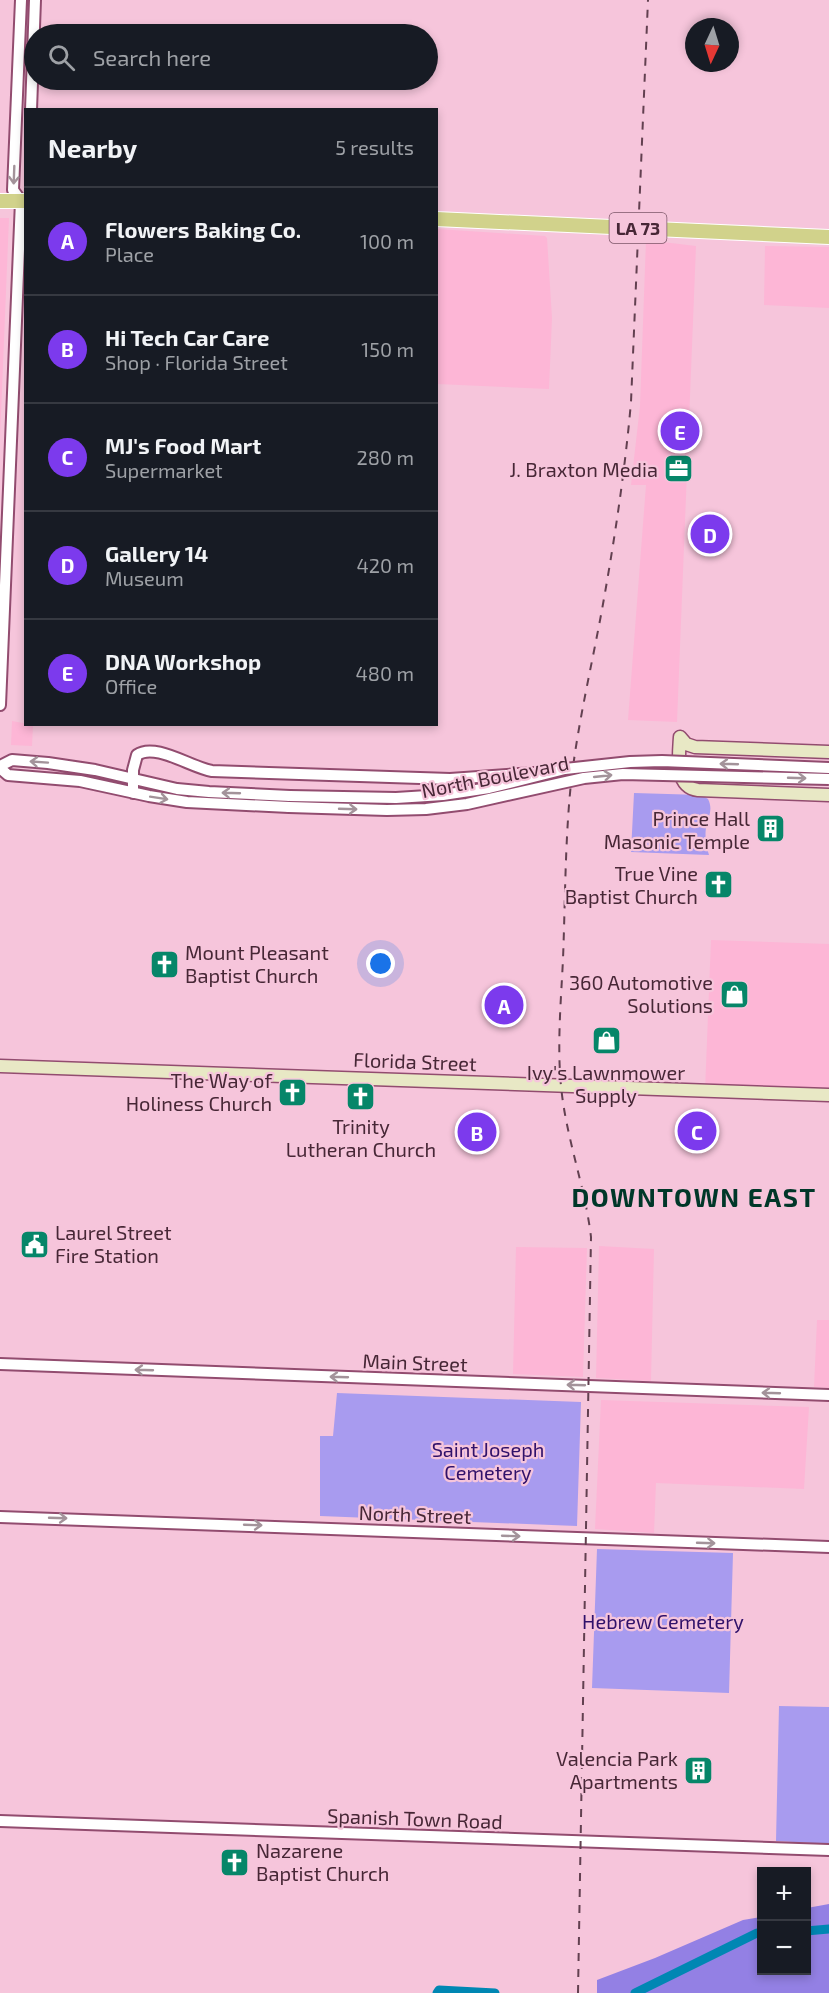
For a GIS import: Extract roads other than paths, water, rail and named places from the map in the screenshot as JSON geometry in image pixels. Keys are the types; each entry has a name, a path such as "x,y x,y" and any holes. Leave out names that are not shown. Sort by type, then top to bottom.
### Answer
{"main road":[{"path":"0,201 24,199"},
{"name":"LA 73","path":"438,219 829,237"},
{"path":"829,752 695,747 686,744 680,737 679,755 682,781 693,790 829,795"},
{"name":"Florida Street","path":"0,1066 829,1095"}],"street":[{"path":"0,705 24,199 13,190 21,0"},
{"path":"34,24 35,0"},
{"path":"31,108 32,90"},
{"name":"North Boulevard","path":"133,793 134,764 137,755 149,751 212,771 450,779 534,773"},
{"name":"North Boulevard","path":"829,768 662,761 630,762 565,769 489,788 443,795 290,801 186,802 80,782 8,775 0,767 12,760 48,763 85,768 169,787 290,801 387,810 426,808 489,799 584,778 623,774 829,779"},
{"name":"Main Street","path":"0,1364 829,1395"},
{"name":"North Street","path":"0,1517 829,1547"},
{"name":"Spanish Town Road","path":"0,1821 829,1850"}],"waterway":[{"path":"811,1931 829,1929"},
{"path":"635,1993 757,1933"},
{"path":"437,1993 439,1990 495,1993"}],"railway":[{"path":"578,1993 591,1237 563,1105 559,1054 560,1022 571,780 612,554 631,402 648,0"}],"place":[{"name":"DNA Workshop","path":"680,431"},
{"name":"J. Braxton Media","path":"679,469"},
{"name":"Gallery 14","path":"710,534"},
{"name":"Prince Hall Masonic Temple","path":"771,829"},
{"name":"True Vine Baptist Church","path":"719,884"},
{"name":"Mount Pleasant Baptist Church","path":"164,964"},
{"name":"360 Automotive Solutions","path":"734,994"},
{"name":"Flowers Baking Co.","path":"504,1005"},
{"name":"Ivy's Lawnmower Supply","path":"606,1041"},
{"name":"The Way of Holiness Church","path":"293,1092"},
{"name":"Trinity Lutheran Church","path":"361,1096"},
{"name":"MJ's Food Mart","path":"697,1131"},
{"name":"Hi Tech Car Care","path":"477,1132"},
{"name":"Laurel Street Fire Station","path":"34,1244"},
{"name":"Valencia Park Apartments","path":"699,1770"},
{"name":"Nazarene Baptist Church","path":"235,1862"}],"district":[{"name":"DOWNTOWN EAST","path":"694,1196"}],"park label":[{"name":"Saint Joseph Cemetery","path":"488,1460"},
{"name":"Hebrew Cemetery","path":"663,1621"}]}
